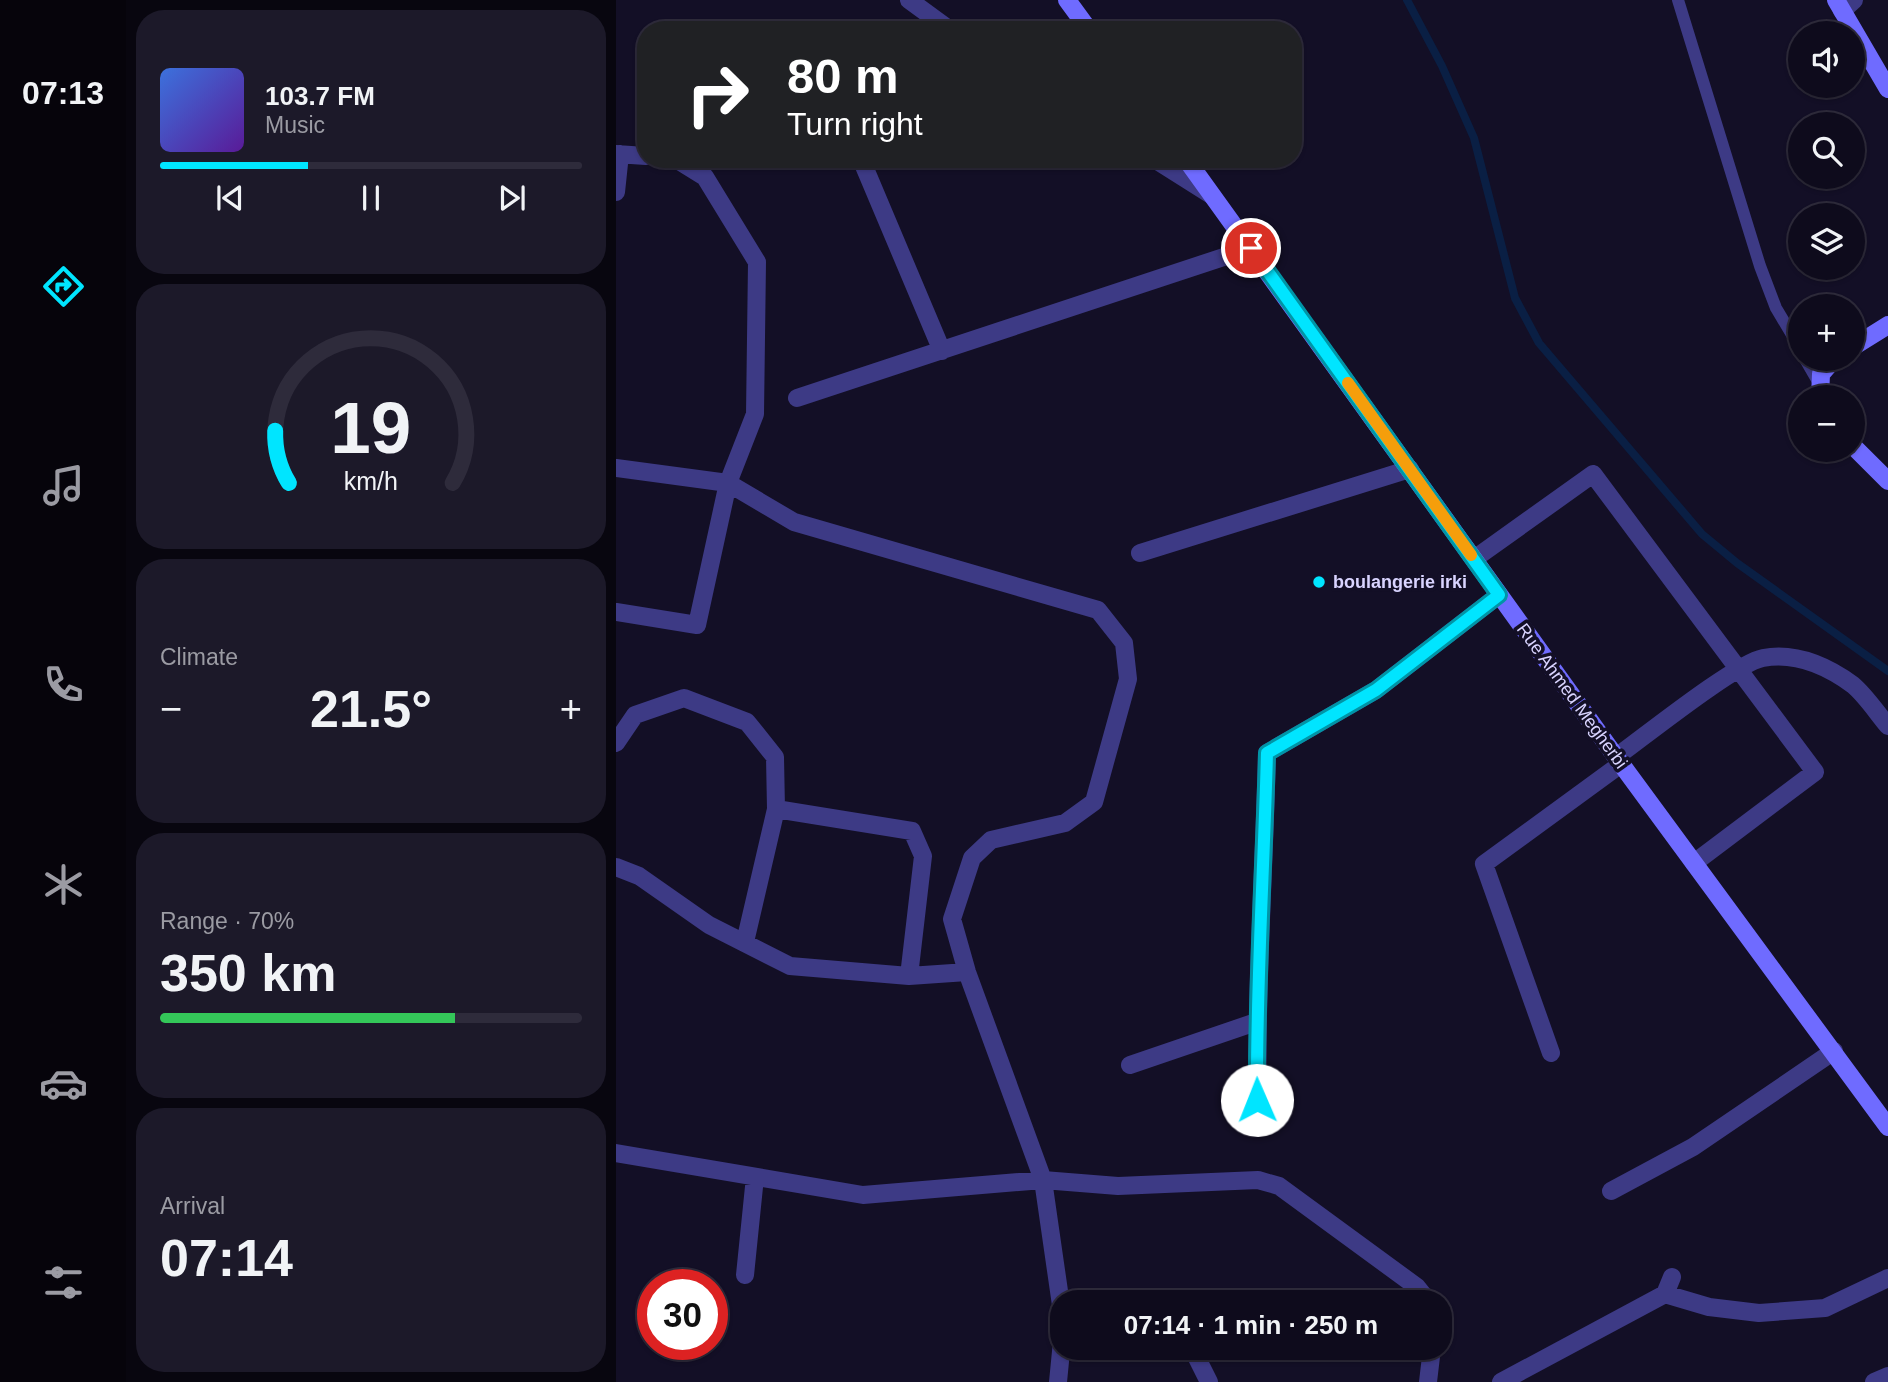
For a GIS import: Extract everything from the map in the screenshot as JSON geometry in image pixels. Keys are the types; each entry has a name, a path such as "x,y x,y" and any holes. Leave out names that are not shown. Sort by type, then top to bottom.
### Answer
{"main road":[{"path":"1070,1 1083,21"},
{"path":"1844,4 1888,89"},
{"name":"Rue Ahmed Megherbi","path":"1193,168 1619,761 1888,1127"},
{"path":"1865,339 1888,325"},
{"path":"1865,458 1888,481"}],"street":[{"path":"909,0 938,21"},
{"path":"616,192 618,154 637,155"},
{"path":"616,612 697,625 728,483 755,414 757,262 705,177 690,168"},
{"path":"865,168 942,351"},
{"path":"1168,168 1214,197"},
{"path":"797,398 1251,248"},
{"path":"616,468 728,483 794,522 1098,610 1124,643 1128,679 1094,802 1065,823 991,841 972,858 953,919 967,972 1042,1180 1059,1290"},
{"path":"1140,553 1410,469"},
{"path":"1474,559 1593,474 1815,772 1694,863"},
{"path":"1258,1126 1256,1022 1262,952 1267,753 1376,690 1499,595"},
{"path":"1551,1053 1484,864 1739,670 1762,658 1803,658 1855,686 1888,726"},
{"path":"616,743 635,715 684,698 747,722 775,757 776,809 745,943"},
{"path":"776,809 912,831 923,856 909,976"},
{"path":"616,867 639,876 709,925 790,966 909,976 967,972"},
{"path":"1130,1065 1256,1022"},
{"path":"1611,1191 1693,1147 1834,1051"},
{"path":"616,1153 863,1195 1042,1180 1118,1186 1258,1180 1279,1186 1419,1290"},
{"path":"745,1275 755,1177"},
{"path":"1501,1382 1665,1294 1672,1277"},
{"path":"1665,1294 1709,1307 1759,1313 1825,1308 1888,1278"},
{"path":"1058,1382 1060,1360"},
{"path":"1198,1360 1209,1382"},
{"path":"1428,1382 1431,1360"},
{"path":"1874,1382 1888,1376"}],"lane":[{"path":"1678,0 1760,267 1776,308 1788,329"}],"waterway":[{"path":"1407,0 1442,66 1474,138 1515,298 1539,343 1702,534 1737,563 1888,671"}],"slow traffic":[{"path":"1348,383 1471,555"}],"place":[{"name":"boulangerie irki","path":"1319,582"}],"route":[{"path":"1251,248 1499,595 1376,690 1267,753 1262,952 1256,1022 1257,1100"}]}
